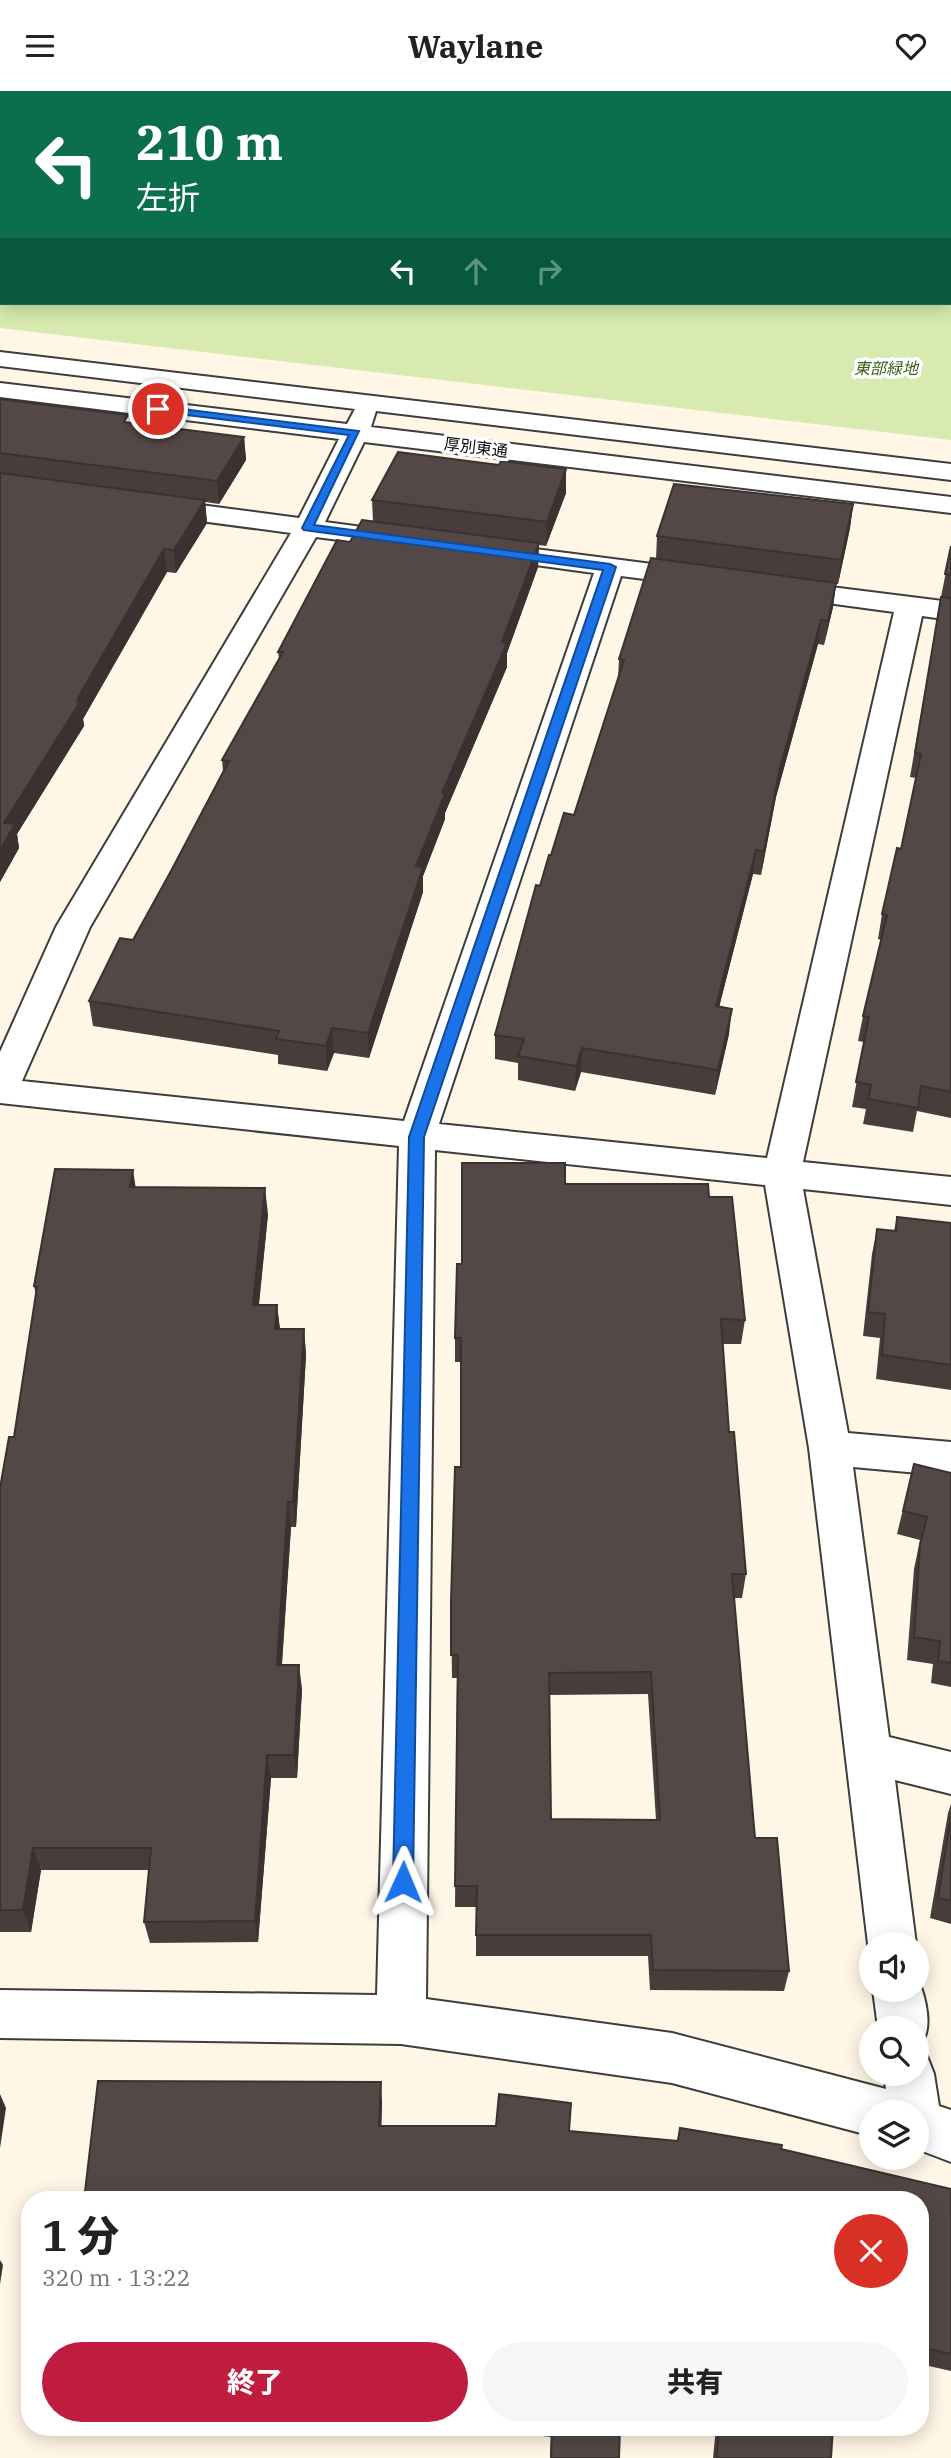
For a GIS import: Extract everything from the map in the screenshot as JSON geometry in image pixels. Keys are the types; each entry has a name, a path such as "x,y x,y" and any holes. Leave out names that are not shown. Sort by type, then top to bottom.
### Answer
{"street":[{"name":"厚別東通","path":"0,359 951,472"},
{"name":"厚別東通","path":"0,390 951,505"},
{"path":"371,402 308,528 73,927 0,1091 417,1137 951,1191"},
{"path":"130,503 431,544"},
{"path":"459,548 719,581"},
{"path":"401,2020 417,1137 610,567"},
{"path":"760,586 951,611"},
{"path":"890,1932 830,1448 782,1174 910,604"},
{"path":"830,1448 951,1459"},
{"path":"867,1752 951,1773"},
{"path":"0,2014 401,2020 672,2058 859,2107"},
{"path":"929,2128 951,2136"}],"green space":[{"name":"東部緑地","path":"0,305 951,305 951,440 0,328"}],"building":[{"path":"0,399 128,415 124,422 244,437 217,481 0,453"},
{"path":"398,452 499,465 501,461 566,469 547,522 372,500"},
{"path":"0,473 205,500 174,550 164,549 79,696 77,702 80,702 4,823 15,824 0,850"},
{"path":"674,484 853,504 841,560 657,536"},
{"path":"362,520 539,543 502,642 507,643 442,793 445,794 416,866 423,867 368,1033 332,1028 326,1046 276,1039 279,1031 89,1001 120,938 133,940 171,871 229,761 222,760 283,652 278,652 337,540 350,542"},
{"path":"951,546 951,575 945,574"},
{"path":"651,558 836,583 828,621 821,620 779,772 764,851 756,850 716,1006 732,1009 718,1070 582,1048 576,1066 518,1056 524,1039 495,1035 536,885 540,886 564,813 574,815 624,660 619,659"},
{"path":"941,597 951,598 951,1092 921,1086 918,1108 868,1099 871,1085 856,1082 869,1017 863,1016 887,915 882,914 897,848 901,849 921,754 915,753"},
{"path":"462,1163 565,1163 565,1184 708,1184 709,1197 732,1197 745,1320 721,1319 729,1432 734,1432 746,1574 732,1574 755,1838 777,1838 789,1971 653,1970 651,1935 476,1935 477,1886 455,1886 458,1655 451,1655 451,1601 455,1467 461,1467 461,1338 455,1338 457,1264 462,1264","holes":["651,1672 660,1820 551,1819 549,1673"]},
{"path":"55,1169 133,1170 130,1187 265,1188 253,1305 277,1305 275,1329 304,1329 293,1502 288,1502 277,1665 299,1665 294,1755 267,1755 255,1921 144,1922 151,1848 33,1848 23,1910 0,1910 0,1488 9,1437 14,1437 37,1287 34,1286"},
{"path":"897,1217 951,1223 951,1365 882,1355 885,1314 868,1312 877,1229 896,1231"},
{"path":"914,1464 951,1473 951,1663 938,1661 940,1641 914,1637 920,1545 927,1517 903,1511"},
{"path":"951,1817 951,1901 938,1898"},
{"path":"98,2081 381,2082 379,2126 496,2126 499,2094 571,2103 569,2131 678,2141 680,2128 782,2145 781,2149 859,2167 859,2170 870,2170 951,2189 951,2354 929,2349 929,2191 85,2191"},
{"path":"552,2436 620,2436 619,2458 551,2458"},
{"path":"718,2436 832,2436 831,2458 717,2458"}],"route":[{"path":"158,409 355,433 308,528 610,567 417,1137 403,1882"}]}
